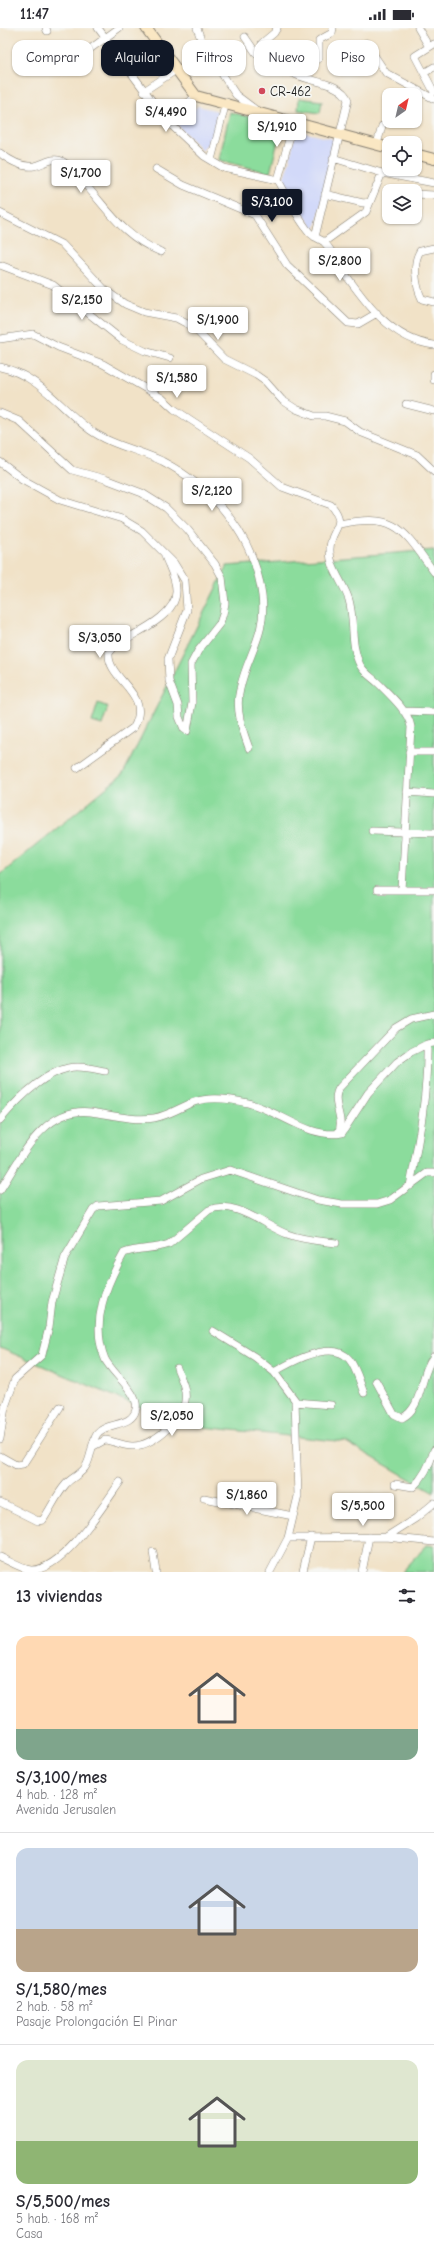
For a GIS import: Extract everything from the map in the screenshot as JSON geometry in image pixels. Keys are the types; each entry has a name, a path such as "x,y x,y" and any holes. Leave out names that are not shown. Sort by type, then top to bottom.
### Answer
{"street":[{"path":"98,28 105,38"},
{"path":"93,47 119,28"},
{"path":"146,28 155,40"},
{"path":"197,28 203,45 233,90 256,110"},
{"path":"266,40 274,33 277,28"},
{"path":"319,40 332,33 333,28"},
{"path":"418,28 431,45 415,56 434,92"},
{"path":"245,37 254,52"},
{"path":"379,63 386,73 434,99"},
{"path":"174,67 196,96 226,102 382,145"},
{"path":"424,73 434,67"},
{"path":"144,91 176,70"},
{"path":"134,76 167,121 204,156 224,168 278,180"},
{"path":"299,76 305,79 329,84 347,97 348,100 315,237"},
{"path":"167,121 196,96"},
{"path":"211,160 226,102"},
{"path":"294,121 278,180 307,229 315,237 324,242 361,296 377,313 409,339 434,345"},
{"path":"378,144 382,126"},
{"path":"0,153 17,163 27,166 34,166 55,159 61,160 67,164 95,195 121,228 133,238 161,252"},
{"path":"422,156 434,160"},
{"path":"324,242 366,212 382,173 333,158"},
{"path":"156,169 183,185 255,215 287,264 348,323 358,324 377,313"},
{"path":"398,176 434,183"},
{"path":"325,194 363,203 370,202"},
{"path":"422,194 434,195"},
{"path":"0,213 63,245 105,290 125,304 144,312 176,318 192,327 224,359 256,375 266,382 282,400 296,409 314,416 325,416 345,421 360,432 417,455 434,471"},
{"path":"434,248 420,251 416,259 418,290 422,298 434,302"},
{"path":"0,265 54,285 122,340 145,351 170,358"},
{"path":"0,339 38,336 58,347 103,364 150,389 174,409 249,458 282,487 320,500 334,508 340,517 339,524 329,548 330,559 349,597 352,612 354,650 360,666 369,678 378,683 410,719 411,727 407,792 407,831 402,890"},
{"path":"0,367 14,370 37,383 92,431 162,461 189,478 237,525 249,546 262,596 263,618 258,642 239,690 241,728 250,748"},
{"path":"434,374 434,380"},
{"path":"406,404 434,411"},
{"path":"0,413 19,421 72,470 105,479 142,493 166,508 188,530 215,564 222,577 225,602 223,614 220,623 198,651 191,664 192,703 187,731 184,729 178,705 169,681 168,659 187,610 185,581 174,563 142,531 122,519 60,500 33,486 0,462"},
{"path":"339,524 365,519 382,520 392,524 402,531 434,572"},
{"path":"77,768 134,727 137,722 138,712 134,694 112,666 109,653 116,645 169,611 174,601 176,591 164,552"},
{"path":"403,711 434,712"},
{"path":"409,752 434,752"},
{"path":"407,792 434,794"},
{"path":"372,831 434,832"},
{"path":"378,890 434,890"},
{"path":"338,1133 342,1127 336,1097 340,1087 396,1028 411,1019 434,1014"},
{"path":"0,1190 39,1134 60,1116 74,1112 89,1112 132,1118 153,1118 162,1116 196,1102 234,1100 271,1111 313,1132 342,1133 348,1126 359,1105 368,1093 397,1062 411,1052 431,1044 423,1120 410,1187"},
{"path":"0,1120 27,1093 61,1071 78,1067 105,1071"},
{"path":"0,1439 5,1407 15,1379 42,1355 45,1346 52,1302 68,1250 93,1210 98,1206 160,1201 200,1179 230,1170 318,1200 342,1204 377,1204 390,1200 410,1187 427,1173 434,1173"},
{"path":"0,1502 38,1521 43,1520 65,1485 86,1466 97,1434 104,1428 130,1420 136,1412 137,1404 134,1396 106,1361 99,1335 103,1297 124,1253 135,1249 161,1247 169,1244 209,1210 215,1207 236,1209 297,1237 336,1243"},
{"path":"213,1331 255,1357 274,1372 295,1402 298,1496 288,1538 270,1572"},
{"path":"274,1372 286,1365 317,1352 343,1355 351,1361 364,1393"},
{"path":"376,1380 394,1414 402,1418 408,1415 416,1402 422,1382 434,1356"},
{"path":"91,1448 105,1440 132,1446 140,1445 156,1438 169,1428 178,1418 185,1401 185,1388 177,1368"},
{"path":"295,1402 331,1405"},
{"path":"0,1456 16,1465 23,1464 60,1407"},
{"path":"395,1484 413,1487 428,1468 434,1450"},
{"path":"0,1557 31,1570 38,1569 68,1552 120,1482"},
{"path":"204,1498 293,1516"},
{"path":"386,1537 416,1518 434,1502"},
{"path":"288,1538 369,1536 434,1542"},
{"path":"362,1572 369,1536"},
{"path":"303,1571 312,1537"},
{"path":"153,1552 156,1572"}],"shaded area":[{"path":"198,106 218,111 213,138 202,150 176,124"},
{"path":"297,131 333,139 336,143 315,231 282,182 290,160 295,133"}],"green space":[{"path":"299,98 322,101 320,113 298,110"},
{"path":"230,112 282,125 270,173 219,160"},
{"path":"434,550 434,1493 346,1442 183,1425 0,1348 0,875 123,774 227,566"},
{"path":"98,703 108,707 102,725 92,722"},
{"path":"427,1545 434,1546 434,1572 402,1572"}],"place":[{"name":"CR-462","path":"262,91"}]}
